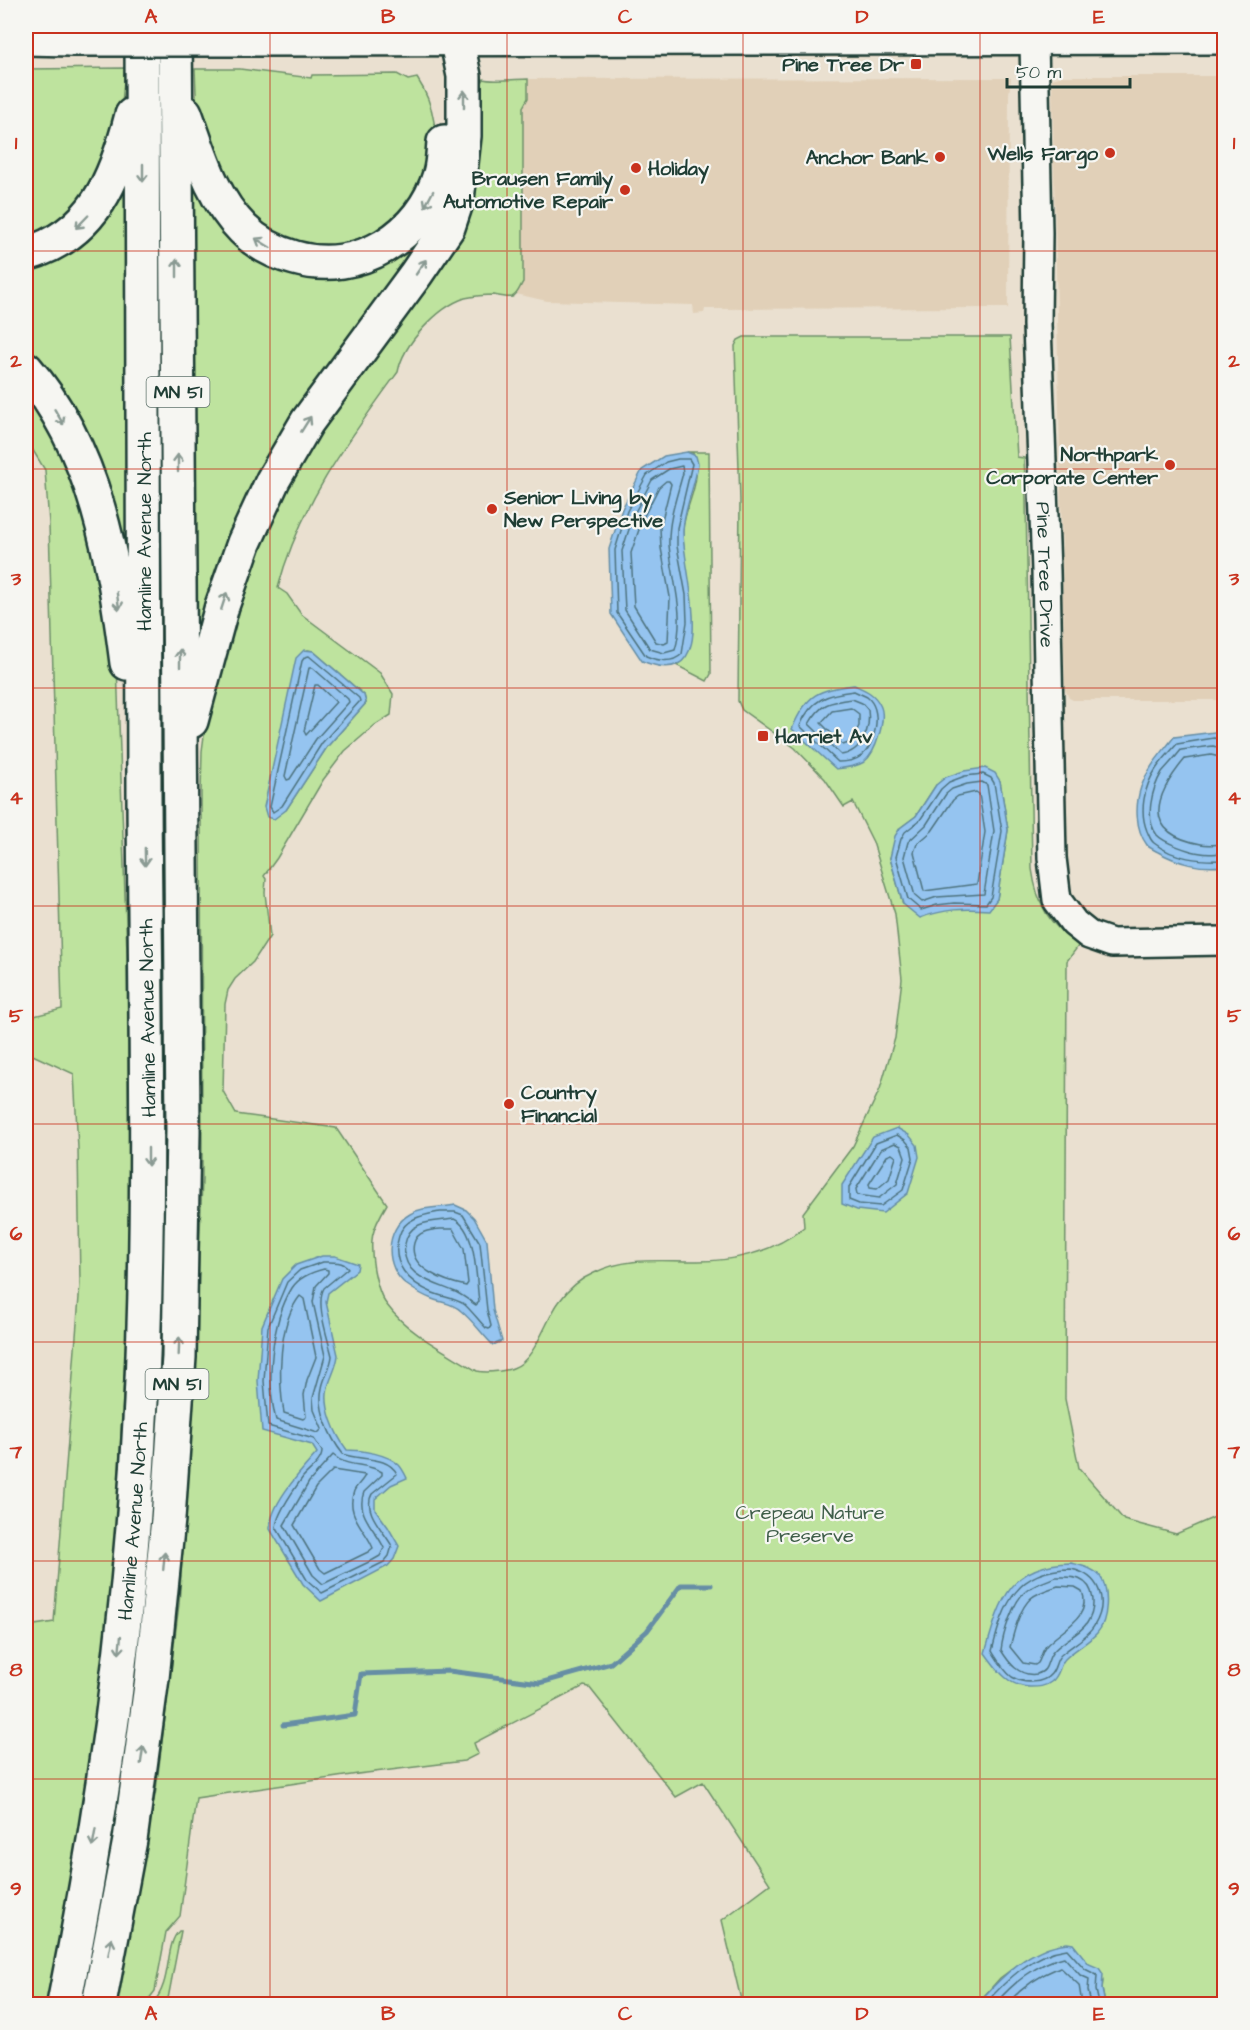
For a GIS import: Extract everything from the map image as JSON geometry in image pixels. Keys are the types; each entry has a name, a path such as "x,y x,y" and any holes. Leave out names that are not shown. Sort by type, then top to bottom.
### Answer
{"highway":[{"name":"Hamline Avenue North","path":"64,2004 98,1819 115,1694 131,1545 140,1419 148,1202 144,798 142,26"},
{"name":"Hamline Avenue North","path":"99,2004 130,1840 152,1678 173,1449 182,1276 176,26"},
{"path":"176,88 207,175 229,214 245,231 284,255 306,261 337,263 377,251 394,240 422,213 433,194 441,172 443,152 441,75 457,42"},
{"path":"180,758 222,606 244,543 273,480 307,422 448,227 457,200 464,136 465,76 457,42"},
{"path":"26,254 57,242 75,229 92,212 114,173 123,150 142,73"},
{"path":"26,369 51,403 67,432 91,487 107,539 125,645 144,798"}],"street":[{"path":"26,41 1224,40"},
{"name":"Pine Tree Drive","path":"1034,41 1038,325 1052,858 1057,900 1074,923 1089,935 1112,943 1224,940"}],"shaded area":[{"name":"Northpark Corporate Center","path":"1062,76 1224,76 1224,700 1073,700 1069,698 1065,689 1052,79"},
{"path":"1011,78 1008,308 705,309 704,313 694,314 693,305 547,301 516,294 523,282 523,107 528,98 528,79"}],"green space":[{"path":"125,68 120,128 90,201 26,246 26,69"},
{"path":"195,69 240,69 311,78 312,75 397,74 408,80 417,78 428,99 434,123 435,147 430,174 387,236 314,254 242,218 197,118"},
{"name":"Crepeau Nature Preserve","path":"484,79 528,79 528,98 523,107 523,282 512,297 494,295 465,298 444,309 423,328 407,350 398,372 344,448 312,501 287,558 278,588 287,594 301,614 380,673 393,694 391,715 375,725 345,751 323,780 264,876 270,936 253,962 235,979 228,990 225,1004 223,1091 236,1114 336,1128 387,1204 378,1221 372,1243 375,1274 385,1302 396,1316 417,1334 477,1371 500,1371 521,1364 534,1349 554,1309 563,1297 579,1281 594,1273 630,1262 707,1261 736,1258 779,1243 804,1227 803,1213 853,1146 880,1089 895,1038 902,979 895,914 873,842 853,802 844,807 825,779 795,748 742,710 738,701 740,500 735,346 738,340 744,337 1010,337 1017,457 1024,458 1026,499 1032,869 1037,893 1046,913 1060,930 1079,945 1067,961 1065,1399 1079,1468 1124,1520 1176,1534 1224,1513 1224,2004 1105,2004 1103,1981 1081,1955 1047,1948 1026,1959 1000,1978 977,2004 742,2004 722,1920 770,1884 703,1782 676,1797 589,1687 584,1686 474,1743 478,1754 464,1761 196,1798 180,1916 166,1932 155,1991 145,2004 115,2004 156,1790 179,1604 195,1365 202,1180 201,792 202,751 210,691 257,529 420,278 476,92","holes":["308,650 313,651 364,695 366,703 327,747 286,810","1000,781 1008,830 997,899 950,909 903,904 890,858 900,828 916,816 936,785"]},
{"path":"193,167 314,271 446,197 196,639"},
{"path":"125,183 129,596 26,360 26,262"},
{"path":"26,381 75,467 116,636 127,953 130,1260 117,1511 109,1602 83,1811 47,2004 26,2004 26,1774 28,1766 26,1762 26,1629 28,1626 54,1622 80,1284 78,1148 74,1074 26,1052 26,1018 62,1009 49,523 45,470 26,439"},
{"path":"687,452 709,452 711,674 707,681 676,665 686,655 691,641 693,623 683,530 694,489 696,467 693,453"},
{"path":"181,1931 167,2004 152,2004 163,1986 171,1945"}],"water":[{"path":"687,452 696,456 698,464 683,531 693,623 691,645 683,660 668,667 642,661 611,614 609,549 622,509 642,470 664,456"},
{"path":"304,650 313,651 364,695 366,703 327,747 286,810 274,819 267,817 264,807 296,658"},
{"path":"854,685 869,692 878,701 882,711 881,726 873,751 864,762 836,769 792,729 803,708 815,695 831,689"},
{"path":"1215,732 1224,736 1224,866 1190,865 1174,860 1148,846 1138,824 1138,801 1147,773 1174,737"},
{"path":"985,768 995,773 1000,781 1008,830 997,899 989,910 954,910 920,918 903,904 890,858 895,836 900,828 916,816 936,785 946,777"},
{"path":"897,1128 909,1135 917,1145 919,1157 908,1193 883,1213 857,1210 842,1204 842,1185 873,1137"},
{"path":"455,1205 466,1210 474,1218 487,1241 493,1310 502,1341 493,1345 458,1308 429,1298 407,1285 399,1278 391,1259 392,1239 401,1221 420,1210"},
{"path":"322,1256 335,1256 358,1264 357,1270 328,1293 326,1302 338,1355 327,1395 331,1420 347,1450 382,1455 399,1465 407,1478 391,1485 375,1499 375,1509 399,1546 394,1559 388,1566 321,1601 303,1584 270,1529 271,1519 281,1499 295,1478 317,1453 312,1445 262,1431 258,1381 262,1326 282,1279 296,1265"},
{"path":"1071,1563 1094,1571 1103,1582 1106,1605 1101,1628 1065,1659 1056,1677 1049,1684 1033,1687 1015,1684 1004,1676 985,1653 1002,1602 1020,1578 1034,1570 1050,1565"},
{"path":"1067,1943 1073,1944 1089,1964 1099,1968 1103,1974 1102,1989 1105,2004 977,2004 1017,1965 1041,1950"}],"waterway":[{"path":"283,1725 355,1715 361,1674 449,1671 540,1683 611,1663 647,1631 681,1585 711,1585"}],"place":[{"name":"Pine Tree Dr","path":"916,64"},
{"name":"Wells Fargo","path":"1110,153"},
{"name":"Anchor Bank","path":"940,157"},
{"name":"Holiday","path":"636,168"},
{"name":"Brausen Family Automotive Repair","path":"625,190"},
{"name":"Northpark Corporate Center","path":"1170,465"},
{"name":"Senior Living by New Perspective","path":"492,509"},
{"name":"Harriet Av","path":"763,736"},
{"name":"Country Financial","path":"509,1104"}]}
